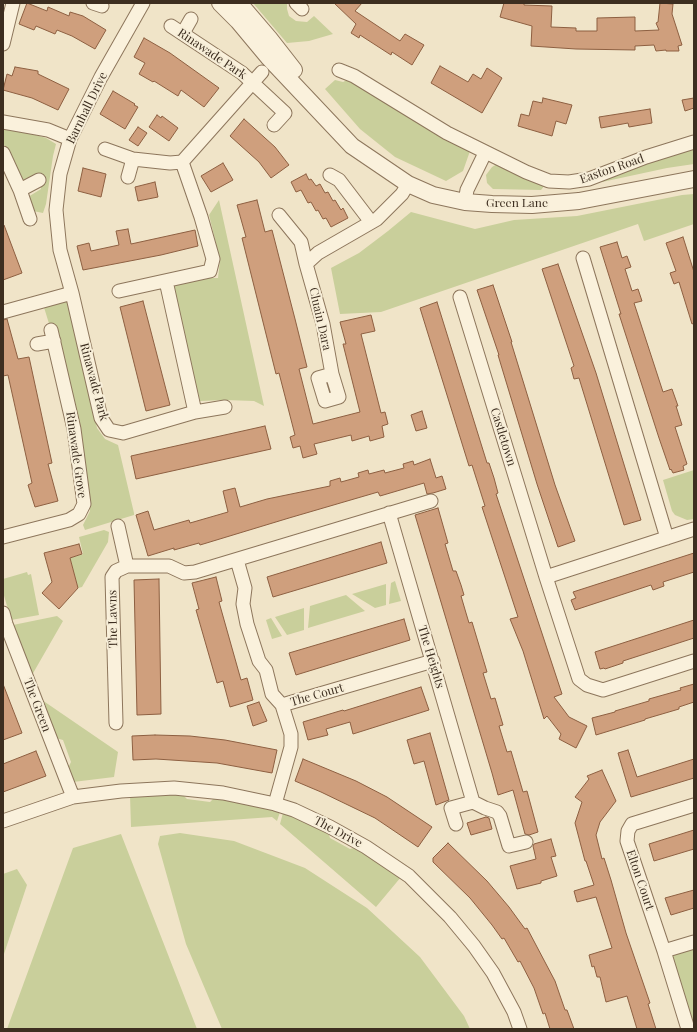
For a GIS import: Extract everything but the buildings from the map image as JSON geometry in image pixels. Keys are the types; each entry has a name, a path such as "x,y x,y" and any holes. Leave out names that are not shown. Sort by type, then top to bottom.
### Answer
{"street":[{"path":"3,44 13,3"},
{"name":"Barnhall Drive","path":"72,293 60,250 56,210 60,174 70,139 101,77 143,3"},
{"name":"Green Lane","path":"220,3 238,21 268,57 352,146 408,184 433,195 465,202 532,205 579,201 694,179"},
{"path":"225,3 238,21"},
{"name":"Green Lane","path":"239,3 269,38 352,146"},
{"path":"183,34 191,19"},
{"name":"Rinawade Park","path":"171,26 242,73 285,113 274,125"},
{"name":"Easton Road","path":"339,70 354,76 447,133 485,153 549,181 569,182 590,179 646,157 694,142"},
{"name":"Rinawade Park","path":"182,162 262,72"},
{"path":"3,122 48,130 70,139"},
{"path":"105,149 133,159 170,163 182,162 201,217 213,260 210,271 119,291"},
{"path":"3,152 20,190 30,219"},
{"path":"465,202 468,190 485,153"},
{"path":"128,177 133,159"},
{"path":"330,175 339,180 371,222"},
{"path":"20,190 39,180"},
{"path":"306,264 318,253 377,219 402,194 408,184"},
{"name":"Cluain Dara","path":"279,215 301,242 323,324 332,374"},
{"path":"583,258 667,538"},
{"path":"166,281 195,412"},
{"path":"3,312 72,293"},
{"name":"Rinawade Park","path":"72,293 101,418 109,430 123,432 195,412 225,408"},
{"name":"Castletown","path":"460,297 546,577 579,678 587,685 603,690 694,660"},
{"name":"Rinawade Grove","path":"3,537 69,520 79,514 84,504 74,429 52,336 37,344"},
{"path":"118,526 127,566 169,566 184,573 195,572 237,560 431,501"},
{"name":"The Heights","path":"389,513 473,802"},
{"path":"546,577 694,529"},
{"name":"The Court","path":"237,560 245,588 243,604 246,624 258,661 266,670 272,694 282,705 433,661"},
{"name":"The Lawns","path":"116,723 112,577 116,571 127,566"},
{"name":"The Green","path":"3,613 73,798"},
{"path":"275,804 291,746 291,734 282,705"},
{"name":"The Drive","path":"3,821 73,798 121,791 174,788 222,793 275,804 294,810 330,827 366,847 409,876 450,916 474,946 493,973 514,1012 520,1029"},
{"path":"456,824 451,808 473,802 497,812 509,846 526,842"},
{"name":"Elton Court","path":"688,1029 664,951 627,841 628,831 632,824 694,805"},
{"path":"664,951 694,942"}],"green space":[{"path":"253,3 287,3 289,16 296,21 307,22 314,16 333,34 309,41 287,43"},
{"path":"349,79 470,151 463,171 446,181 395,157 360,129 325,89 335,80 343,82"},
{"path":"6,126 46,138 56,144 46,204 43,213 33,211 28,197 41,189 38,176 20,180 3,142 3,127"},
{"path":"694,145 694,164 667,168 602,182 598,179"},
{"path":"497,164 545,185 541,190 493,189 487,183 486,175 492,167"},
{"path":"694,194 694,224 644,241 638,224 381,312 340,314 331,268 359,253 411,212 475,229 514,220 577,216 682,195"},
{"path":"219,200 264,406 254,401 200,401 174,297 173,288 176,282 200,278 218,278 220,260 209,215"},
{"path":"72,293 97,428 105,439 118,445 134,513 134,515 85,530 83,525 90,511 74,429 51,330 42,301"},
{"path":"694,470 694,519 687,520 675,515 672,511 663,480"},
{"path":"104,530 109,532 108,542 82,587 78,588 70,558 83,554 79,537"},
{"path":"27,572 28,575 31,574 39,615 11,620 3,592 3,579"},
{"path":"395,581 401,601 389,604 391,583"},
{"path":"386,584 386,605 375,608 352,594"},
{"path":"346,595 365,611 308,628 310,606"},
{"path":"304,608 304,630 287,635 275,617"},
{"path":"57,616 63,621 32,675 13,625"},
{"path":"271,618 282,636 272,639 266,620"},
{"path":"42,700 118,752 114,777 73,782 68,768 71,762 63,740 56,738"},
{"path":"182,794 187,799 210,802 215,797 280,812 277,821 272,817 131,827 130,795"},
{"path":"283,813 328,832 330,838 350,849 357,847 401,877 376,907 280,824"},
{"path":"180,833 234,841 305,868 367,908 420,957 464,1016 470,1029 222,1029 186,944 158,844 160,836"},
{"path":"121,834 197,1029 7,1029 73,848"},
{"path":"17,869 27,885 3,957 3,874"},
{"path":"694,942 694,1029 664,951"}]}
